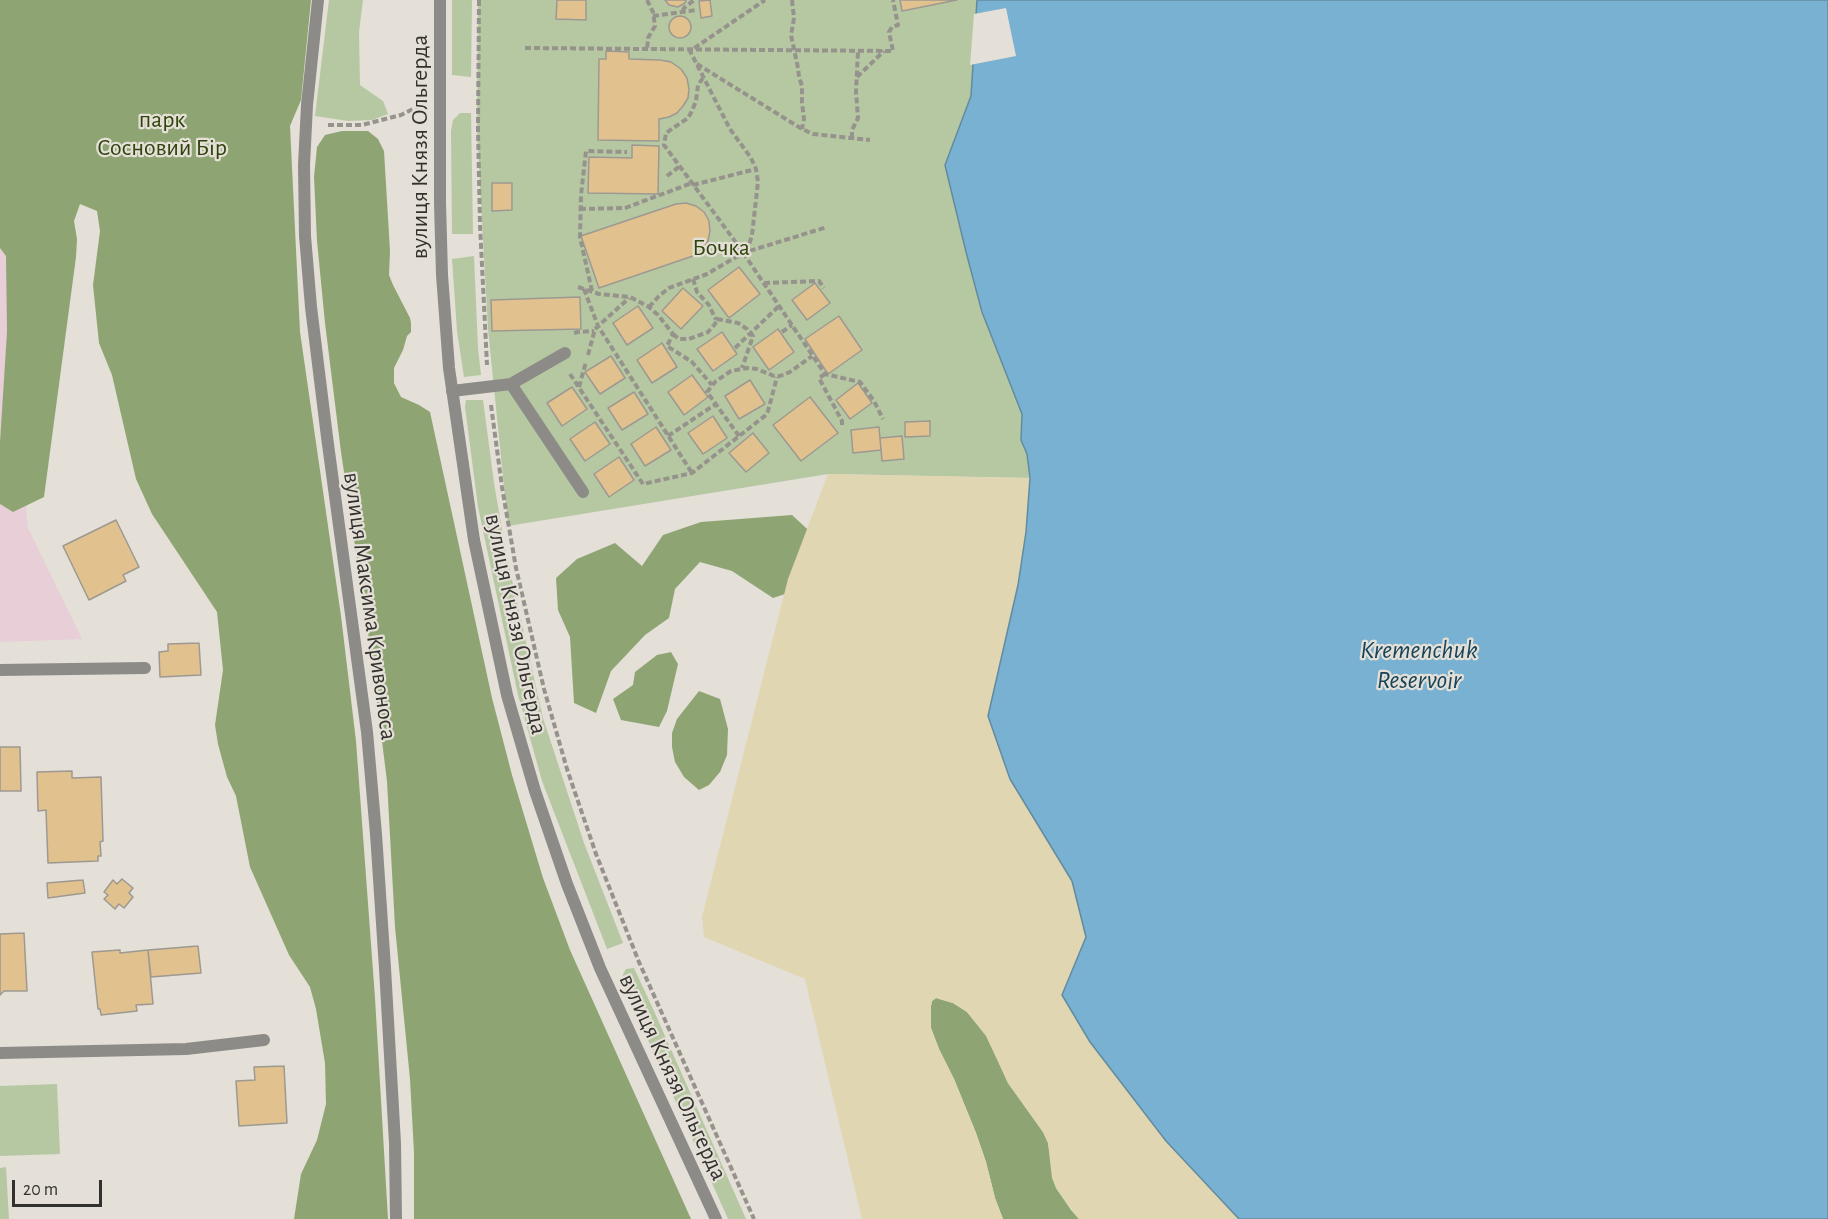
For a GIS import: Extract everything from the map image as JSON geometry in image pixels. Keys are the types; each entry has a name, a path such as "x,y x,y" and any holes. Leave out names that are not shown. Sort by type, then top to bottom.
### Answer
{"street":[{"name":"вулиця Максима Кривоноса","path":"318,0 307,105 304,165 305,236 325,425 368,744 376,834 395,1143 396,1219"},
{"name":"вулиця Князя Ольгерда","path":"440,0 442,275 452,391 476,550 507,695 532,781 567,884 600,968 716,1219"},
{"path":"452,391 511,384 562,355"},
{"path":"511,384 583,492"},
{"path":"0,669 145,668"},
{"path":"0,1053 186,1049 264,1040"}],"path":[{"path":"479,0 480,225 489,387 502,487 516,568 544,689 567,769 612,896 754,1219"},
{"path":"647,0 654,27 648,38 647,50"},
{"path":"683,12 684,8 694,0"},
{"path":"690,51 765,0"},
{"path":"792,0 794,18 791,35 802,90 804,119 802,129"},
{"path":"525,48 892,51 889,32 891,27 898,25 893,0"},
{"path":"653,16 697,9"},
{"path":"690,51 730,129 756,169 758,182 752,235 745,253"},
{"path":"852,138 852,130 858,120 858,51"},
{"path":"857,77 884,51"},
{"path":"696,63 802,129 818,135 870,140"},
{"path":"703,78 698,86 696,101 688,118 665,134 664,146 745,253 825,374 860,382 874,401 882,419"},
{"path":"332,126 362,125 401,115 440,96"},
{"path":"592,292 580,237 580,209 586,151 627,153"},
{"path":"667,176 680,166"},
{"path":"580,209 619,209 693,184 756,169"},
{"path":"650,307 669,288 715,270 745,253 827,227"},
{"path":"693,279 697,292 709,304 715,318 738,323 751,333 753,338 742,368"},
{"path":"764,283 819,281 824,288"},
{"path":"578,287 606,296 630,297 650,307 677,338 699,336 712,329 717,319"},
{"path":"584,289 598,326 692,473"},
{"path":"598,326 630,297"},
{"path":"735,348 779,306"},
{"path":"782,332 792,325"},
{"path":"673,334 667,346 692,362 712,385"},
{"path":"562,355 644,484 692,473 768,413 777,376"},
{"path":"739,436 707,392 712,385 725,374 742,368 758,369 777,376 790,372 812,356"},
{"path":"825,374 819,378 842,421 842,428"},
{"path":"668,436 716,404"}],"shaded area":[{"path":"0,113 30,493 26,509 28,528 82,639 0,642"}],"green space":[{"name":"парк Сосновий Бір","path":"0,0 311,0 301,100 290,126 300,332 341,616 356,741 388,1219 294,1219 301,1174 317,1140 326,1104 325,1063 316,1009 310,987 289,955 250,867 236,796 227,777 218,744 215,725 223,670 217,612 152,514 136,479 112,375 99,343 93,285 100,231 97,211 80,204 74,221 77,239 76,257 44,497 13,512 0,504 0,442 7,332 6,256 0,248"},
{"path":"329,0 363,0 359,32 360,85 383,101 388,114 372,120 348,121 315,116"},
{"path":"452,0 472,0 471,77 452,75"},
{"name":"Бочка","path":"478,0 977,0 971,96 945,165 982,312 1022,414 1021,439 1027,454 1030,478 828,474 508,526 488,329 477,131"},
{"path":"460,113 471,113 473,234 452,234 451,131 453,120"},
{"path":"342,131 368,131 378,139 384,151 390,251 389,275 411,323 411,332 407,336 394,368 394,383 401,397 430,412 492,698 543,878 570,950 691,1219 414,1219 414,1153 410,1079 395,927 387,781 370,646 341,452 317,241 314,177 317,147 325,135"},
{"path":"474,256 481,375 464,377 457,331 452,259"},
{"path":"466,400 483,400 506,553 543,718 584,843 623,943 607,949 542,781 518,695 478,507"},
{"path":"792,515 819,540 797,590 773,598 732,571 700,562 675,589 669,618 645,635 611,671 596,713 574,703 570,637 558,610 556,578 577,559 615,543 642,566 663,535 701,522"},
{"path":"671,652 678,664 667,711 659,727 621,720 613,699 633,685 635,672 657,655"},
{"path":"699,691 720,699 728,729 727,755 720,772 709,785 699,790 684,777 675,762 672,733 677,719"},
{"path":"634,968 746,1219 728,1219 628,995 623,974 626,969"},
{"path":"936,998 953,1003 967,1012 987,1036 1008,1083 1043,1132 1048,1143 1056,1188 1079,1219 1003,1219 976,1133 931,1028 931,1006 932,1001"},
{"path":"57,1084 60,1154 0,1156 0,1086"},
{"path":"6,1167 9,1219 0,1219 0,1168"}],"sand":[{"path":"828,474 1030,478 1026,532 1018,585 988,716 1010,779 1072,881 1086,937 1062,995 1090,1042 1166,1141 1239,1219 1079,1219 1056,1188 1052,1178 1048,1143 1043,1132 1008,1083 986,1036 967,1012 953,1003 936,998 932,1001 931,1006 931,1028 976,1133 1003,1219 862,1219 805,979 704,937 702,917 788,579"}],"water":[{"name":"Kremenchuk Reservoir","path":"977,0 1828,0 1828,1219 1239,1219 1166,1141 1090,1042 1062,995 1086,937 1072,881 1010,779 988,716 1018,585 1026,532 1030,478 1027,454 1021,440 1022,414 982,312 945,165 971,96"}],"pier":[{"path":"1006,8 1016,56 970,65 974,14"}],"building":[{"path":"557,0 586,0 586,20 556,19"},
{"path":"665,0 686,0 678,7 669,5"},
{"path":"710,0 712,16 701,18 699,1"},
{"path":"900,0 957,0 902,11"},
{"path":"680,16 688,19 691,27 688,35 680,38 672,35 669,27 672,19"},
{"path":"606,51 629,52 629,59 671,62 681,69 687,78 688,98 677,113 659,119 659,141 598,140 599,59 606,59"},
{"path":"632,145 659,146 658,194 588,193 589,157 632,158"},
{"path":"492,183 512,183 512,210 492,211"},
{"path":"686,203 704,212 709,221 708,241 702,250 693,256 599,288 581,236 676,204"},
{"path":"739,267 760,294 729,318 708,290"},
{"path":"815,283 830,303 807,320 792,300"},
{"path":"683,288 703,306 681,329 662,311"},
{"path":"580,297 581,329 492,331 491,300"},
{"path":"638,306 653,328 627,345 613,323"},
{"path":"839,316 862,350 828,374 805,339"},
{"path":"778,329 794,352 769,370 753,347"},
{"path":"722,332 737,354 713,371 697,349"},
{"path":"662,343 677,367 652,383 637,360"},
{"path":"611,356 625,378 600,394 585,372"},
{"path":"692,375 708,397 684,415 668,392"},
{"path":"750,380 765,404 739,419 725,396"},
{"path":"858,383 872,403 850,419 836,400"},
{"path":"572,387 587,409 562,426 547,403"},
{"path":"634,392 648,414 622,430 608,408"},
{"path":"810,397 838,433 801,461 773,425"},
{"path":"713,416 727,438 703,454 688,433"},
{"path":"930,421 930,436 905,437 905,422"},
{"path":"595,422 610,444 585,461 570,439"},
{"path":"656,427 671,450 645,466 631,444"},
{"path":"879,427 881,450 853,453 851,430"},
{"path":"753,433 769,453 746,472 729,453"},
{"path":"902,436 904,459 882,461 880,438"},
{"path":"619,457 634,480 609,497 594,474"},
{"path":"116,520 139,567 123,575 126,581 89,600 63,546"},
{"path":"199,643 201,675 160,677 159,652 168,651 168,644"},
{"path":"0,747 20,747 21,791 0,791"},
{"path":"72,771 72,778 101,777 103,841 100,842 101,856 98,856 98,861 48,863 46,810 38,811 37,772"},
{"path":"122,879 133,888 129,893 133,897 124,908 119,904 115,909 104,899 108,895 104,892 113,880 117,884"},
{"path":"83,880 85,893 48,898 47,883"},
{"path":"24,933 27,991 4,991 0,995 0,934"},
{"path":"198,946 201,973 151,977 148,950"},
{"path":"120,950 120,953 148,950 153,1004 136,1005 137,1011 101,1015 98,1009 92,952"},
{"path":"284,1066 287,1123 239,1126 236,1081 255,1080 254,1067"}]}
